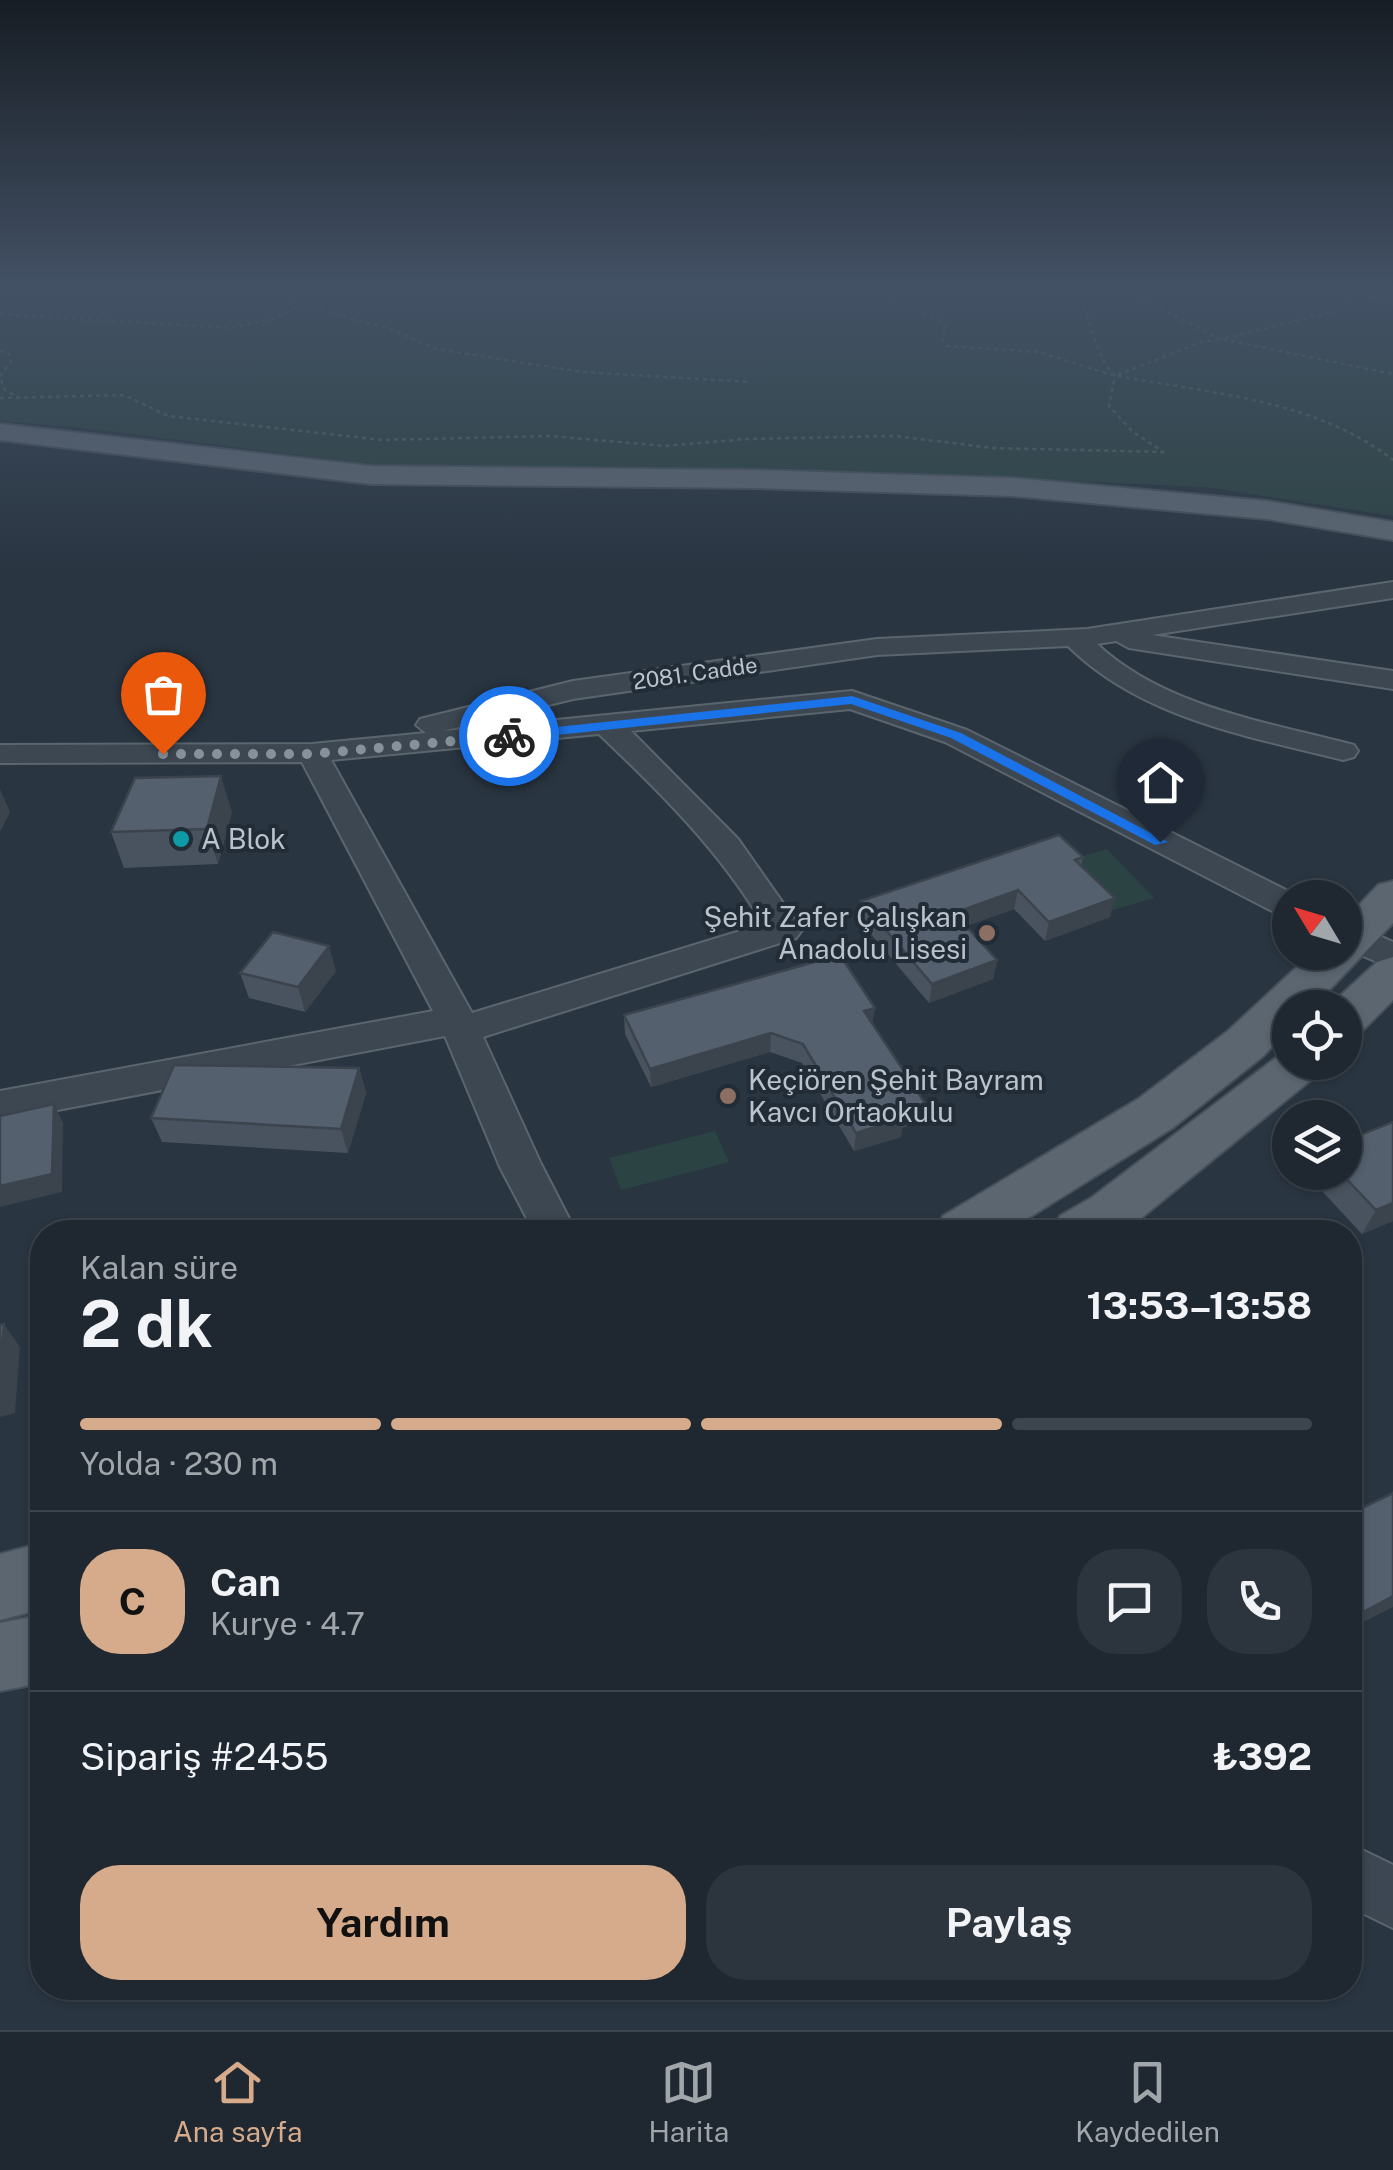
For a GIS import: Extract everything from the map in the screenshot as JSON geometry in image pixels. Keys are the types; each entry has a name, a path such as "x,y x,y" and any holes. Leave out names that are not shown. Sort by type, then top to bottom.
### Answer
{"main road":[{"path":"0,432 78,436 288,468 371,474 925,483 1102,490 1237,504 1393,531"},
{"path":"0,441 98,450 352,486 1018,498 1236,515 1393,540"},
{"path":"1362,938 1393,895"},
{"path":"982,1220 1156,1113 1245,1044 1329,970"},
{"path":"1362,1003 1393,973"},
{"path":"1100,1220 1278,1080"},
{"path":"0,1587 30,1579"},
{"path":"0,1657 30,1651"}],"street":[{"name":"2081. Cadde","path":"0,754 312,754 573,690 877,647 1074,638 1393,590"},
{"path":"1114,633 1148,645 1393,680"},
{"path":"1074,638 1095,662 1191,710 1342,751"},
{"path":"549,1220 521,1168 459,1025 312,754 852,700 956,736 1272,897"},
{"path":"0,1106 459,1025 784,930 724,838 608,726"},
{"path":"1362,1881 1393,1898"}],"path":[{"path":"2,383 4,389 21,399"},
{"path":"0,398 124,395 168,416 382,440 550,436 665,446 796,436 896,436 992,448 1165,452 1133,432 1109,406 1114,383"},
{"path":"1163,383 1214,390 1328,422 1367,438 1393,460"}],"green space":[{"path":"0,383 1393,383 1393,516 1205,487 904,474 392,467 0,421"},
{"path":"1107,849 1154,898 1113,910 1068,861"},
{"path":"715,1131 729,1162 621,1190 609,1158"}],"building":[{"path":"221,776 207,829 111,832 135,778"},
{"path":"1059,835 1083,857 1075,860 1115,898 1049,922 1018,890 954,913 997,960 932,984 861,901"},
{"path":"273,932 329,946 298,987 240,973"},
{"path":"840,955 875,1008 864,1011 925,1103 899,1111 904,1118 856,1133 803,1044 771,1033 650,1069 624,1015"},
{"path":"174,1065 359,1068 341,1129 151,1118"},
{"path":"54,1104 52,1174 0,1186 0,1116"},
{"path":"1393,1122 1393,1203 1376,1210 1357,1190 1362,1190 1362,1134"},
{"path":"4,1324 0,1372 0,1325"},
{"path":"1393,1493 1393,1596 1362,1613 1362,1508"}],"way so far":[{"path":"163,754 312,754 509,736"}],"place":[{"name":"A Blok","path":"181,839"},
{"name":"Şehit Zafer Çalışkan Anadolu Lisesi","path":"987,933"},
{"name":"Keçiören Şehit Bayram Kavcı Ortaokulu","path":"728,1096"}],"route":[{"path":"509,736 852,700 956,736 1160,842"}]}
